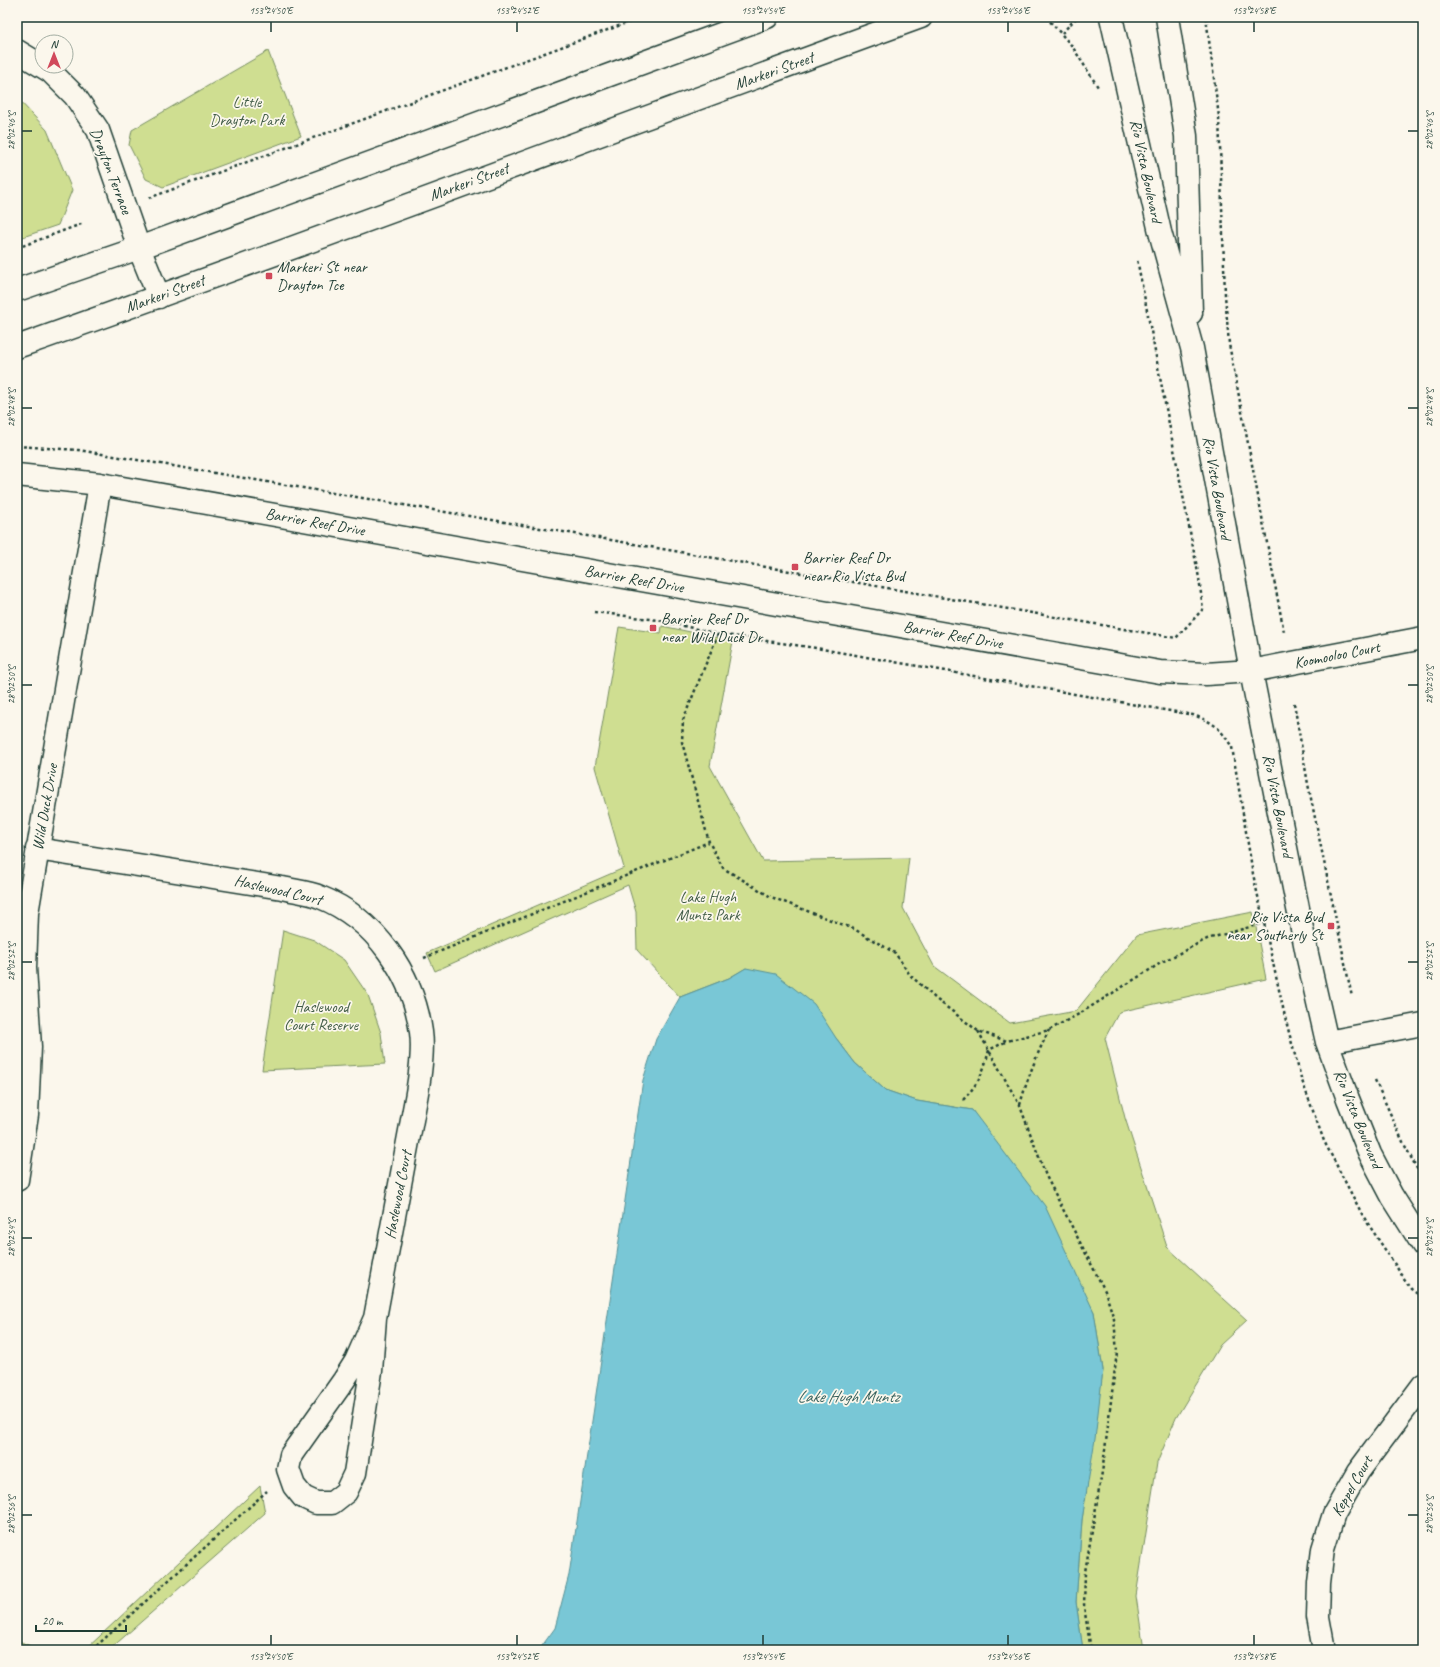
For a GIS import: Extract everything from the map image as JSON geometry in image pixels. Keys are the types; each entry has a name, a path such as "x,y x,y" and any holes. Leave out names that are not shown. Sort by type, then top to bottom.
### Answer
{"street":[{"path":"17,290 139,248 767,17"},
{"name":"Markeri Street","path":"17,347 159,297 605,132 922,17"},
{"name":"Rio Vista Boulevard","path":"1111,17 1160,232 1192,348 1251,671 1307,954 1328,1042 1348,1099 1370,1154 1392,1196 1423,1245"},
{"name":"Rio Vista Boulevard","path":"1167,17 1186,136 1192,348"},
{"name":"Drayton Terrace","path":"17,51 50,71 75,96 98,130 139,248 159,297"},
{"name":"Barrier Reef Drive","path":"17,475 100,484 1160,672 1206,674 1251,671"},
{"name":"Wild Duck Drive","path":"17,1180 27,1115 30,1047 25,968 27,913 100,484"},
{"name":"Koomooloo Court","path":"1251,671 1423,638"},
{"name":"Haslewood Court","path":"37,849 274,887 320,897 353,915 379,939 400,968 413,996 421,1033 420,1073 375,1318 371,1371 355,1473 346,1492 332,1503 316,1503 303,1497 294,1486 288,1469 291,1455 356,1361 375,1318"},
{"path":"1328,1042 1423,1024"},
{"name":"Keppel Court","path":"1324,1650 1318,1617 1319,1583 1324,1549 1334,1514 1358,1472 1423,1385"}],"path":[{"path":"149,198 643,17"},
{"path":"1046,17 1062,33 1072,46 1101,91"},
{"path":"1062,33 1077,17"},
{"path":"1206,17 1219,117 1225,295 1229,344 1284,632"},
{"path":"17,248 84,223"},
{"path":"17,446 78,450 605,539 1176,638 1203,610 1199,578 1136,252"},
{"path":"594,612 658,620 718,634 816,648 1193,715 1209,721 1221,730 1232,747 1253,874 1300,1078 1324,1141 1363,1216 1411,1289 1423,1298"},
{"path":"718,634 684,720 682,742 709,842 723,868 771,897 854,929 895,953 910,975 936,999 978,1031 1007,1041"},
{"path":"1294,703 1308,784 1352,997"},
{"path":"400,968 709,842"},
{"path":"963,1100 978,1082 984,1069 989,1050 1007,1041 1049,1030 1079,1014 1164,961 1207,939 1264,923"},
{"path":"1020,1106 1026,1083 1049,1030"},
{"path":"978,1031 1020,1106 1046,1176 1105,1290 1114,1319 1117,1352 1103,1466 1085,1572 1084,1607 1091,1650"},
{"path":"1375,1080 1404,1144 1423,1180"},
{"path":"92,1650 260,1497 288,1469"}],"green space":[{"name":"Little Drayton Park","path":"268,51 301,136 163,187 146,179 129,145 132,130"},
{"path":"17,98 47,130 72,190 58,225 17,239"},
{"name":"Lake Hugh Muntz Park","path":"662,626 733,641 710,766 763,861 909,858 903,908 934,966 1010,1023 1076,1011 1137,935 1253,912 1266,979 1119,1012 1105,1038 1125,1118 1167,1247 1247,1320 1220,1345 1176,1418 1157,1463 1136,1596 1144,1650 1083,1650 1076,1602 1082,1520 1103,1370 1094,1312 1076,1278 972,1110 917,1101 885,1090 855,1063 836,1038 746,968 729,978 680,997 637,950 636,912 628,885 435,971 427,953 624,868 595,767 619,627 661,633"},
{"name":"Haslewood Court Reserve","path":"283,930 314,940 344,960 368,995 381,1033 385,1064 262,1070"},
{"path":"260,1486 265,1513 109,1650 85,1650"},
{"path":"17,1640 39,1650 17,1650"}],"water":[{"name":"Lake Hugh Muntz","path":"746,968 776,974 814,1004 836,1038 855,1063 885,1090 917,1101 972,1110 1045,1206 1094,1312 1103,1370 1095,1439 1082,1520 1076,1602 1083,1650 539,1650 555,1628 569,1575 643,1080 656,1039 680,997 729,978"}],"place":[{"name":"Markeri St near Drayton Tce","path":"269,276"},
{"name":"Barrier Reef Dr near Rio Vista Bvd","path":"795,567"},
{"name":"Barrier Reef Dr near Wild Duck Dr","path":"653,628"},
{"name":"Rio Vista Bvd near Southerly St","path":"1331,926"}]}
